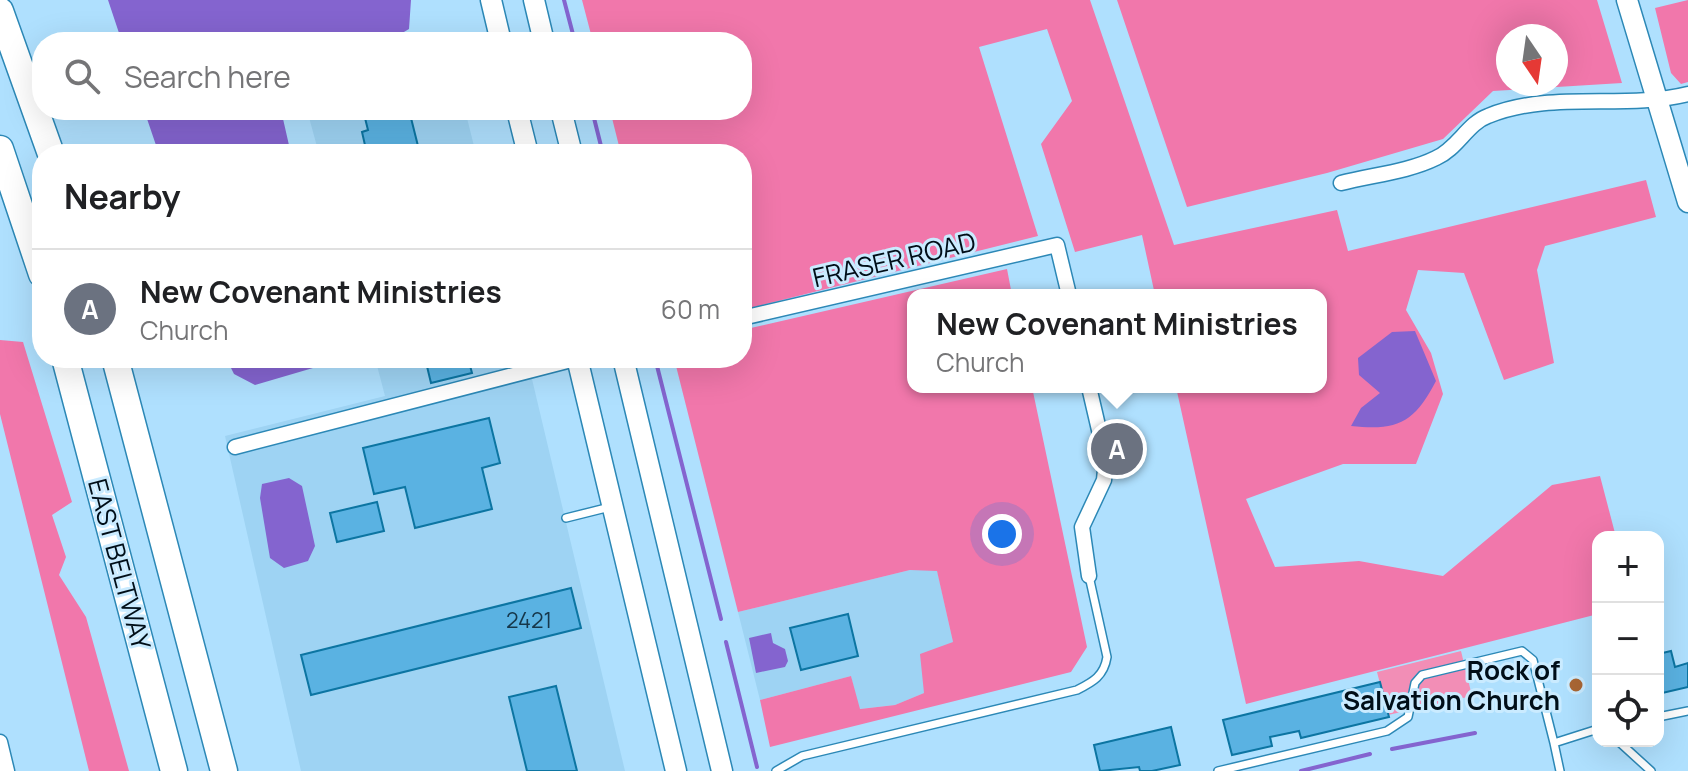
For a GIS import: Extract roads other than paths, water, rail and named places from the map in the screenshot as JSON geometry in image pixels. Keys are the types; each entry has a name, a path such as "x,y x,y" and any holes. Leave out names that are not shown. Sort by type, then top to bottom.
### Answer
{"highway":[{"path":"0,11 32,101"},
{"path":"39,120 47,144"},
{"path":"0,149 32,244"},
{"name":"EAST BELTWAY","path":"68,368 174,771"},
{"name":"EAST BELTWAY","path":"118,368 224,771"}],"main road":[{"path":"491,0 499,32"},
{"path":"534,0 542,32"},
{"path":"1627,0 1688,202"},
{"path":"520,120 526,144"},
{"path":"564,120 570,144"},
{"path":"580,368 676,771"},
{"path":"625,368 722,771"}],"street":[{"path":"1341,183 1435,159 1456,146 1485,116 1533,105 1607,99 1658,101 1688,94"},
{"name":"FRASER ROAD","path":"752,316 1057,245 1068,289"},
{"path":"235,447 539,368"},
{"path":"1089,576 1082,527 1104,480 1106,460 1090,393"},
{"path":"0,742 7,771"}],"lane":[{"path":"566,518 613,506"},
{"path":"776,771 802,756 1077,690 1092,683 1105,671 1107,657 1089,576"},
{"path":"1218,771 1387,731 1408,717 1415,683 1422,675 1522,651 1533,660 1560,771"},
{"path":"1664,716 1688,711"},
{"path":"1554,743 1592,731"},
{"path":"1625,747 1651,771"}],"waterway":[{"path":"564,0 572,32"},
{"path":"594,120 600,144"},
{"path":"658,368 721,619"},
{"path":"726,642 757,767"},
{"path":"1392,749 1475,733"},
{"path":"1301,771 1370,754"}],"place":[{"name":"New Covenant Ministries","path":"1117,449"},
{"name":"Rock of Salvation Church","path":"1576,685"}]}
